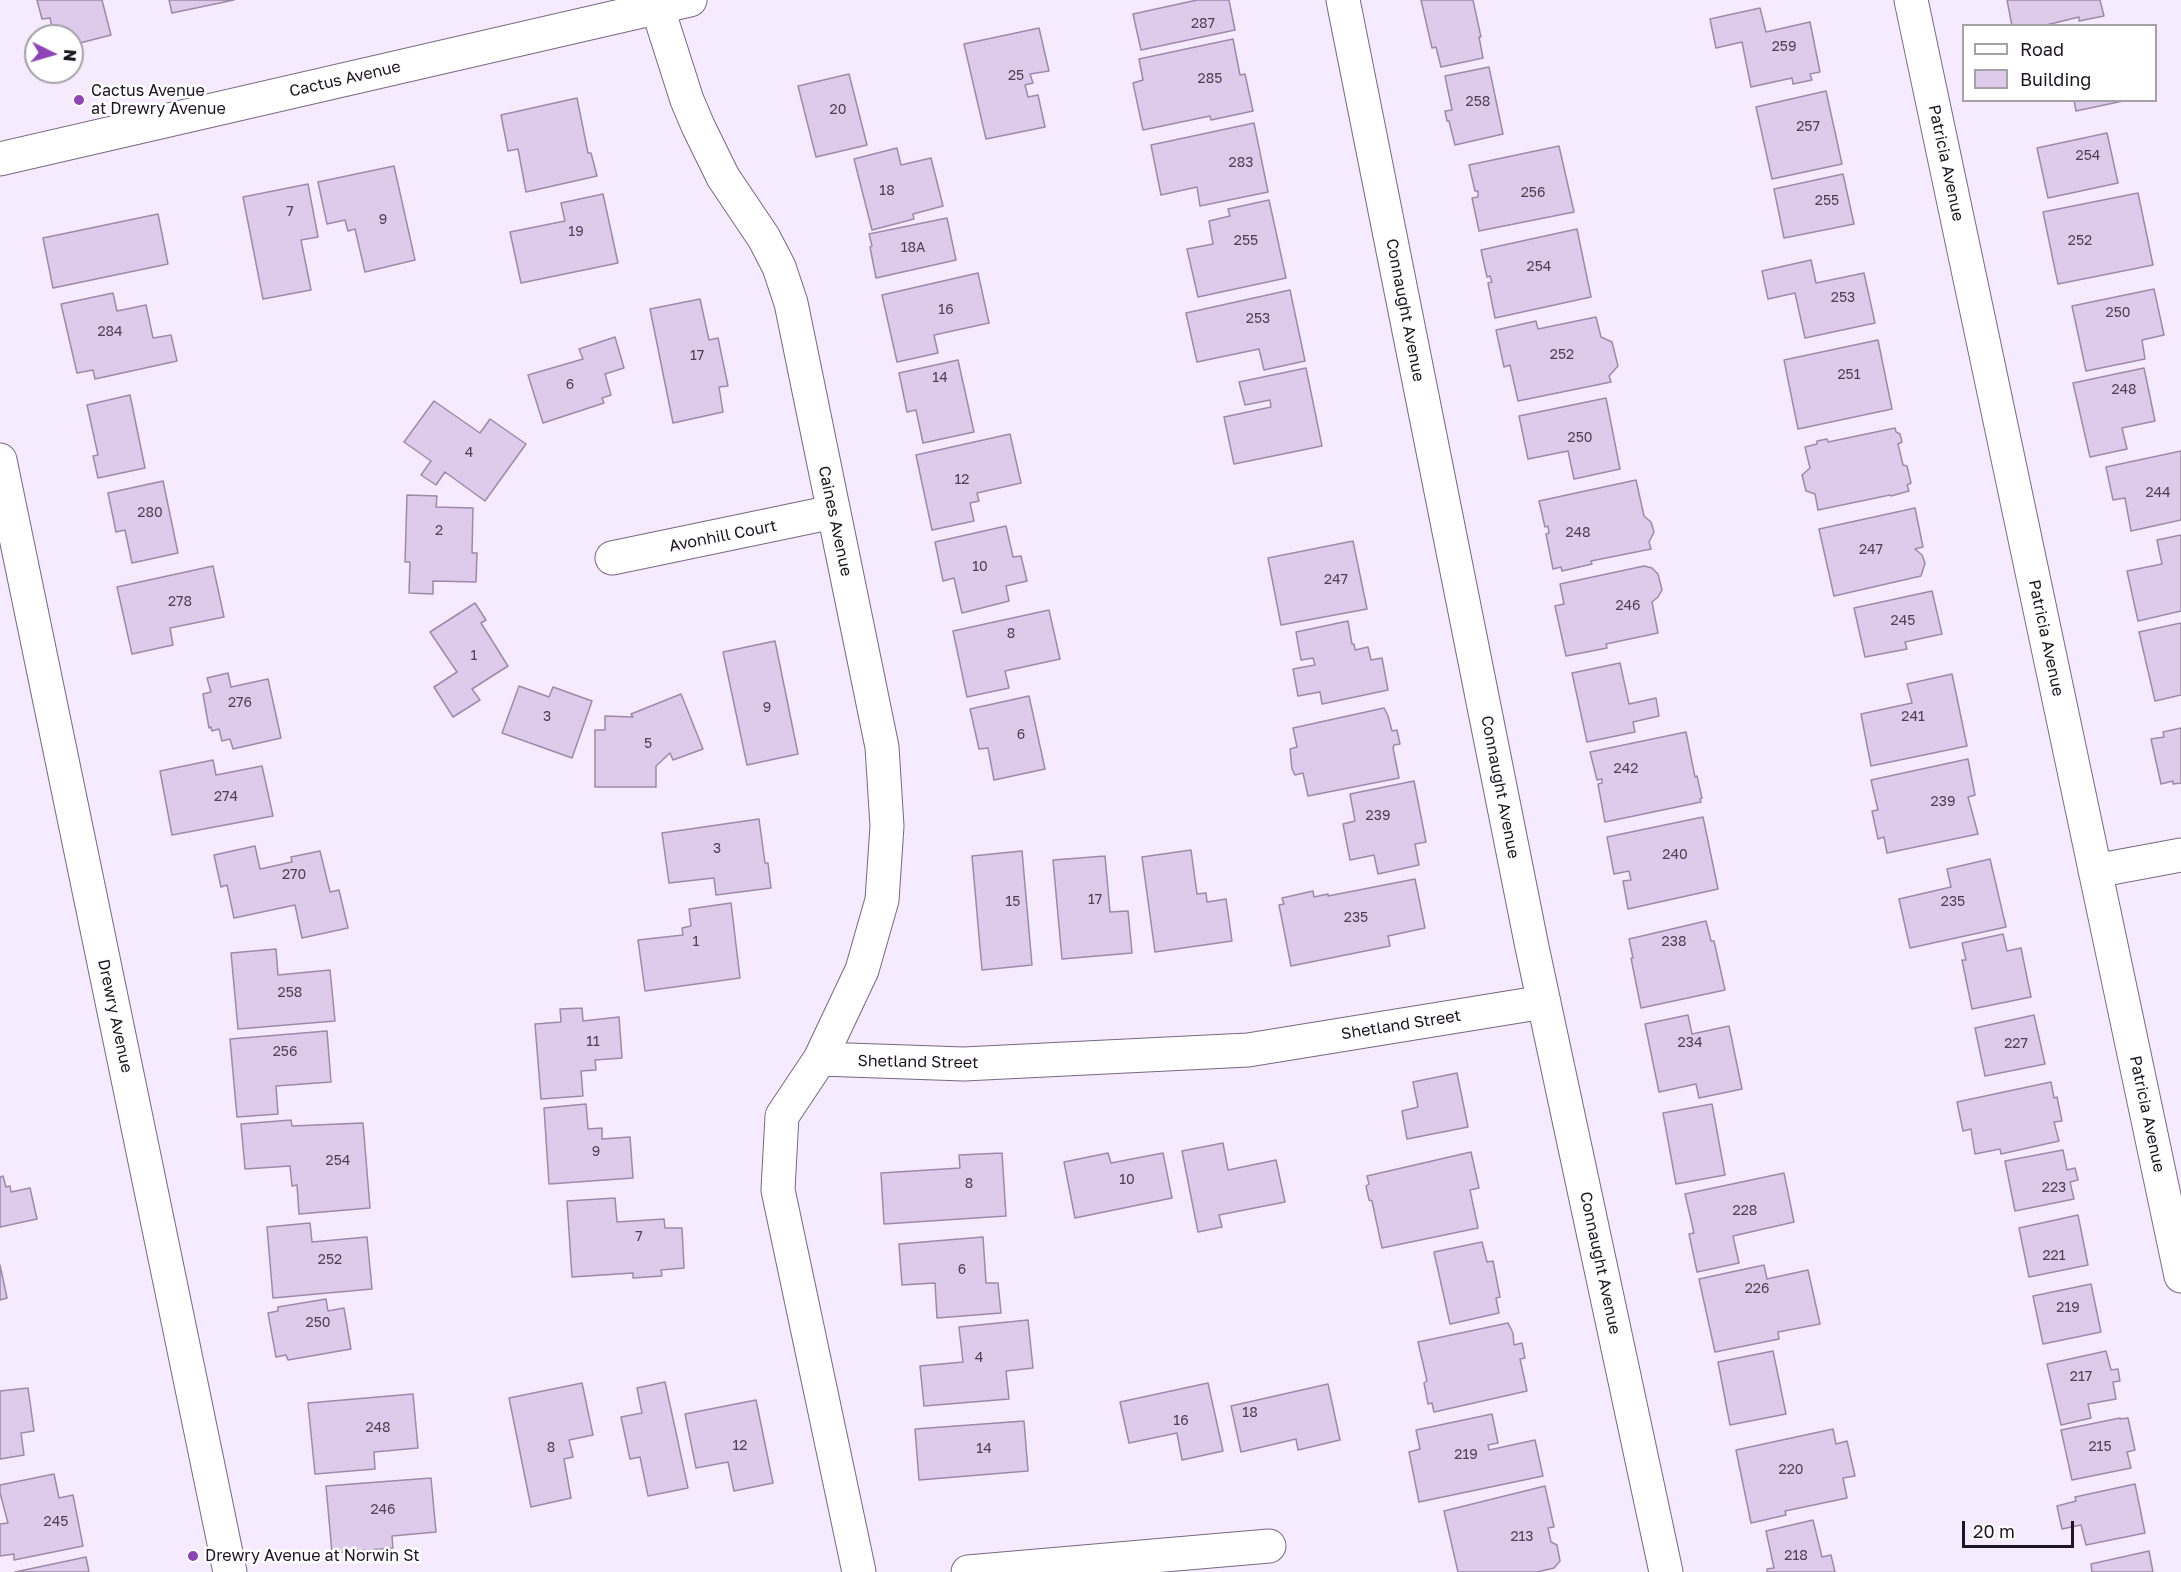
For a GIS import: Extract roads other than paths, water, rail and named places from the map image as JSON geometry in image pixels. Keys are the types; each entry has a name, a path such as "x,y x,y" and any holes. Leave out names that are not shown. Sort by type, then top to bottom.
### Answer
{"street":[{"name":"Cactus Avenue","path":"0,159 656,3 690,0"},
{"name":"Connaught Avenue","path":"1343,0 1544,1002 1666,1572"},
{"name":"Patricia Avenue","path":"1911,0 2181,1276"},
{"name":"Caines Avenue","path":"656,3 687,100 710,153 733,193 764,238 779,267 791,303 882,747 887,826 882,900 862,970 820,1059"},
{"name":"Drewry Avenue","path":"0,460 230,1572"},
{"name":"Avonhill Court","path":"612,558 833,512"},
{"path":"2095,871 2181,855"},
{"name":"Shetland Street","path":"820,1059 964,1064 1248,1050 1544,1002"},
{"path":"820,1059 782,1116 778,1190 859,1572"},
{"path":"968,1572 1269,1546"}],"place":[{"name":"Cactus Avenue at Drewry Avenue","path":"79,100"},
{"name":"Drewry Avenue at Norwin St","path":"193,1556"}]}
